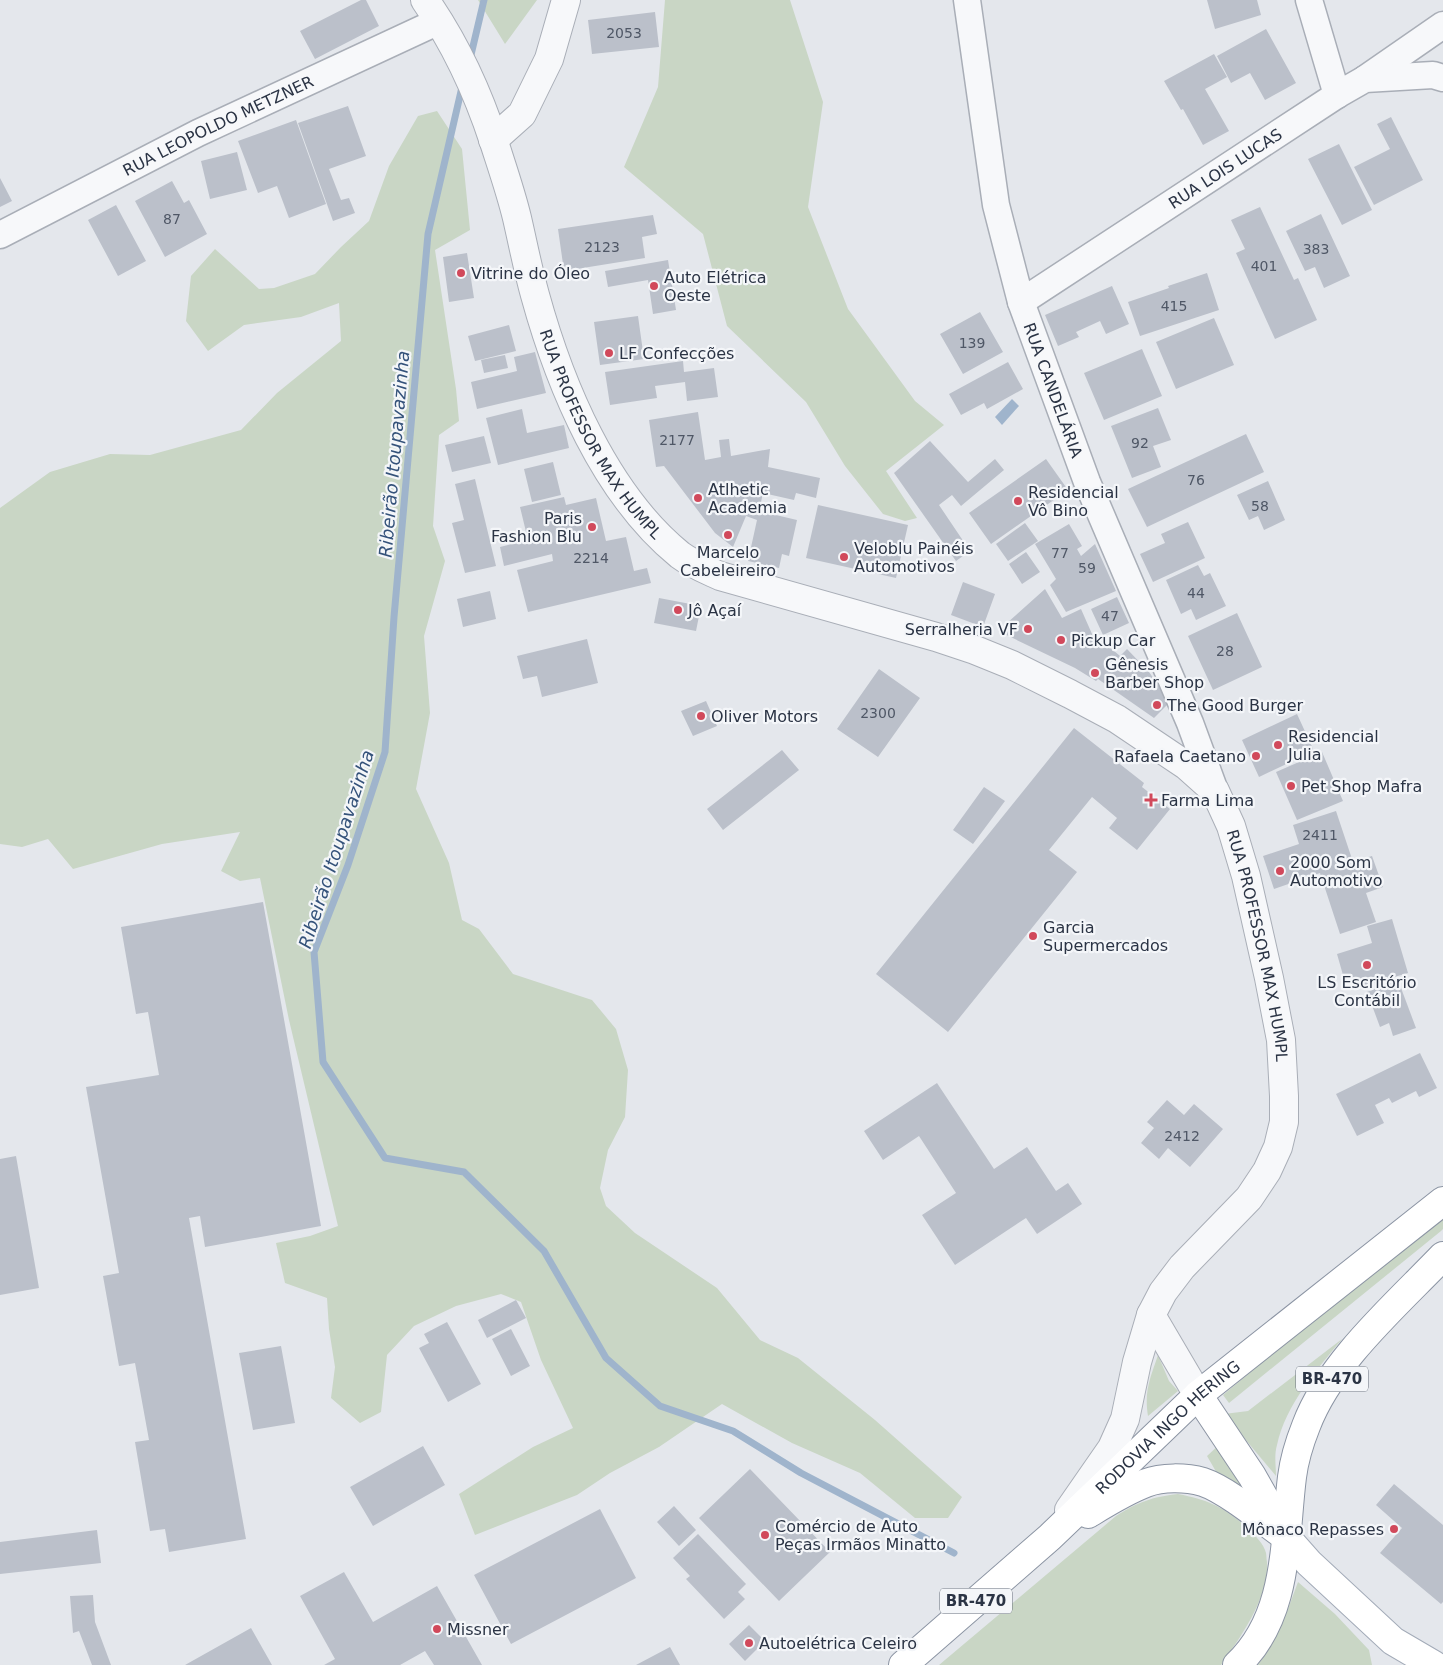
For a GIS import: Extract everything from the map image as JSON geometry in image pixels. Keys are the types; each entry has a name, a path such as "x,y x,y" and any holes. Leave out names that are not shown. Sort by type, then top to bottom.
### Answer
{"main road":[{"name":"RODOVIA INGO HERING","path":"903,1665 1050,1538 1198,1395 1443,1201"},
{"name":"BR-470","path":"1237,1665 1243,1660 1262,1632 1277,1597 1285,1562 1292,1474 1306,1426 1322,1392 1358,1344 1443,1256"},
{"path":"1198,1395 1252,1476 1286,1537"},
{"path":"1050,1538 1113,1499 1146,1483 1167,1478 1203,1482 1225,1494 1286,1537 1393,1653 1434,1665"}],"street":[{"path":"493,140 522,114 549,59 566,0"},
{"name":"RUA CANDELÁRIA","path":"967,0 996,205 1021,302 1087,482 1190,722 1216,791"},
{"path":"1309,0 1337,95"},
{"name":"RUA PROFESSOR MAX HUMPL","path":"432,11 462,64 478,99 493,140 517,216 535,295 546,331 579,413 608,469 629,502 652,528 681,556 703,569 732,580 936,637 975,650 1012,665 1070,694 1117,719 1166,751 1216,791 1231,826 1246,876 1281,1040 1284,1122 1278,1147 1271,1163 1249,1198 1182,1267 1162,1292 1151,1315 1125,1419 1112,1448 1050,1538"},
{"name":"RUA LEOPOLDO METZNER","path":"0,234 432,11"},
{"path":"1365,79 1443,25"},
{"name":"RUA LOIS LUCAS","path":"1021,302 1337,95 1365,79 1433,75 1443,78"},
{"path":"1151,1315 1198,1395"}],"green space":[{"path":"478,0 537,0 505,44"},
{"path":"665,0 790,0 823,102 808,207 848,309 915,401 944,425 886,471 917,518 905,521 883,514 845,466 806,402 727,326 703,234 624,167 658,87"},
{"path":"437,111 462,149 470,230 435,250 459,421 439,435 433,526 445,561 424,636 430,713 416,789 449,863 462,920 479,929 513,974 592,1000 616,1029 628,1070 625,1117 608,1150 600,1188 606,1206 635,1233 717,1288 760,1340 798,1358 875,1420 962,1497 948,1518 915,1518 860,1473 792,1443 722,1404 659,1447 610,1473 577,1495 475,1535 459,1494 533,1447 573,1428 541,1360 521,1302 501,1294 456,1306 414,1326 387,1355 381,1412 360,1423 331,1398 335,1367 329,1329 327,1298 285,1283 276,1243 310,1236 338,1226 289,1020 260,878 240,881 221,871 240,832 162,844 73,869 48,839 22,847 0,844 0,508 50,472 110,454 150,455 241,430 277,393 341,341 339,303 301,317 244,325 208,351 186,321 191,276 215,249 259,289 274,288 315,274 369,221 389,166 418,116"},
{"path":"1443,1211 1443,1229 1441,1231 1229,1403 1223,1395"},
{"path":"1342,1339 1303,1389 1287,1416 1276,1449 1276,1476 1224,1414 1248,1411"},
{"path":"1158,1355 1169,1381 1178,1391 1148,1416 1147,1392"},
{"path":"1220,1444 1251,1497 1218,1475 1207,1456"},
{"path":"1178,1494 1205,1501 1227,1512 1255,1536 1266,1553 1266,1576 1259,1603 1245,1629 1221,1665 939,1665 1116,1516 1146,1501"},
{"path":"1298,1582 1335,1614 1369,1650 1372,1665 1258,1665 1286,1615"}],"water":[{"path":"1012,399 1019,406 1002,425 995,417"}],"building":[{"path":"361,0 366,0 379,26 315,59 300,31"},
{"path":"1207,0 1257,0 1261,15 1215,29"},
{"path":"655,12 659,47 592,54 588,20"},
{"path":"1266,29 1296,83 1265,100 1250,73 1231,83 1217,56"},
{"path":"1214,54 1227,77 1205,89 1229,131 1203,145 1183,109 1181,110 1164,81"},
{"path":"348,106 366,156 329,169 341,200 349,198 355,213 333,221 298,123"},
{"path":"1391,117 1423,180 1374,205 1354,167 1390,149 1377,124"},
{"path":"296,120 326,204 289,218 277,186 258,193 238,141"},
{"path":"1339,144 1372,210 1342,225 1308,159"},
{"path":"237,152 247,190 210,199 201,161"},
{"path":"0,178 12,201 0,207"},
{"path":"172,181 184,203 189,200 207,234 165,257 135,201"},
{"path":"116,205 146,261 118,276 88,220"},
{"path":"1260,207 1294,280 1298,278 1317,320 1275,339 1236,253 1245,249 1231,220"},
{"path":"1321,214 1350,276 1324,288 1315,267 1305,271 1286,231"},
{"path":"653,215 657,234 642,237 645,258 564,271 558,229"},
{"path":"467,253 474,298 449,302 443,257"},
{"path":"668,260 676,310 653,314 648,280 608,287 605,271"},
{"path":"1207,273 1219,310 1140,336 1128,302"},
{"path":"1112,286 1129,324 1106,334 1100,321 1076,332 1079,337 1058,346 1045,315"},
{"path":"980,312 1003,352 963,374 940,334"},
{"path":"638,316 644,359 600,365 594,322"},
{"path":"1214,318 1234,365 1176,389 1156,342"},
{"path":"509,325 516,351 475,361 468,336"},
{"path":"1142,349 1162,396 1104,420 1084,373"},
{"path":"535,352 546,393 477,409 471,382 517,371 514,357"},
{"path":"505,355 508,368 484,373 481,360"},
{"path":"683,361 684,372 714,368 718,397 687,401 685,382 655,386 657,398 610,405 605,372"},
{"path":"1008,362 1023,389 987,409 984,403 961,415 949,394"},
{"path":"1158,408 1171,440 1153,446 1161,467 1132,478 1111,426"},
{"path":"522,409 527,433 564,425 569,448 498,465 486,418"},
{"path":"698,412 705,460 721,457 719,440 729,439 731,456 770,449 768,467 820,478 816,498 796,493 794,500 763,493 759,511 797,520 789,556 782,554 779,568 748,561 757,520 746,516 733,547 715,533 664,466 656,467 649,420"},
{"path":"1246,434 1264,472 1147,527 1128,489"},
{"path":"484,436 491,463 452,472 445,445"},
{"path":"930,441 968,482 995,459 1004,470 961,506 952,495 939,505 970,551 956,561 894,473"},
{"name":"Residencial Vô Bino","path":"1046,459 1068,490 991,544 969,513"},
{"path":"553,462 561,495 532,502 524,469"},
{"path":"475,479 496,566 465,573 452,523 464,520 455,484"},
{"path":"1268,481 1285,520 1264,530 1258,516 1249,520 1237,495"},
{"path":"564,497 566,505 596,498 606,541 626,537 634,571 647,568 651,583 528,612 517,570 553,561 552,554 504,566 500,547 528,540 520,507"},
{"path":"818,505 908,525 896,578 806,558"},
{"path":"1188,522 1205,558 1153,582 1140,554 1165,543 1161,534"},
{"path":"1025,523 1038,541 1008,561 996,544"},
{"path":"1069,524 1082,546 1077,549 1081,556 1095,544 1116,591 1066,612 1050,585 1056,579 1035,544"},
{"path":"1026,552 1040,572 1022,584 1009,564"},
{"path":"1198,565 1204,576 1210,573 1226,606 1196,620 1191,609 1181,614 1166,580"},
{"path":"963,582 995,594 983,627 951,615"},
{"path":"1045,589 1062,618 1081,609 1096,643 1100,639 1120,656 1127,649 1149,672 1170,702 1154,718 1098,679 1096,681 1075,668 998,631"},
{"path":"490,591 496,619 463,627 457,599"},
{"path":"1117,597 1129,623 1103,635 1091,609"},
{"path":"659,598 701,606 696,631 654,623"},
{"path":"1237,613 1262,667 1213,690 1188,636"},
{"path":"587,639 598,683 542,697 537,676 523,679 517,656"},
{"path":"879,669 920,698 878,757 837,729"},
{"path":"706,701 717,726 693,736 681,711"},
{"name":"Residencial Julia","path":"1297,714 1314,751 1259,777 1242,740"},
{"path":"1074,728 1144,783 1142,787 1170,809 1137,850 1109,828 1117,818 1092,797 1049,850 1077,872 948,1032 876,974"},
{"path":"782,750 799,770 723,830 707,809"},
{"path":"1322,752 1343,801 1297,820 1276,772"},
{"path":"984,787 1005,801 973,844 953,830"},
{"path":"1336,811 1353,862 1372,856 1383,887 1366,893 1376,922 1340,934 1320,873 1274,889 1263,856 1299,844 1293,825"},
{"path":"263,902 321,1226 205,1247 200,1216 189,1218 246,1539 169,1552 165,1529 150,1531 135,1442 149,1440 135,1363 119,1366 103,1276 119,1273 86,1087 159,1075 148,1012 136,1014 121,927"},
{"path":"1392,919 1408,973 1347,989 1337,954 1372,943 1367,926"},
{"path":"1398,980 1416,1028 1393,1036 1389,1023 1380,1027 1367,992"},
{"path":"1420,1053 1437,1088 1419,1097 1416,1091 1392,1103 1389,1098 1375,1105 1384,1123 1357,1136 1336,1094"},
{"path":"937,1083 994,1169 1027,1147 1056,1191 1068,1183 1082,1204 1037,1234 1026,1218 955,1265 922,1215 956,1193 919,1136 883,1160 864,1131"},
{"path":"1167,1100 1184,1115 1194,1104 1223,1129 1190,1167 1168,1148 1159,1159 1141,1143 1154,1128 1147,1122"},
{"path":"16,1156 39,1288 0,1295 0,1159"},
{"path":"516,1300 526,1318 487,1338 478,1320"},
{"path":"447,1322 481,1384 448,1402 419,1348 429,1343 424,1334"},
{"path":"511,1329 530,1366 511,1376 492,1339"},
{"path":"281,1346 295,1423 253,1430 239,1353"},
{"path":"423,1446 445,1485 373,1526 350,1487"},
{"name":"Comércio de Auto Peças Irmãos Minatto","path":"750,1469 830,1552 779,1601 699,1518"},
{"path":"1394,1484 1443,1525 1443,1602 1441,1604 1380,1553 1402,1528 1376,1505"},
{"path":"674,1506 696,1530 679,1546 657,1522"},
{"path":"600,1509 636,1578 511,1644 474,1575"},
{"path":"97,1530 101,1563 0,1574 0,1542"},
{"path":"698,1534 746,1584 738,1592 745,1599 724,1619 686,1579 690,1576 673,1558"},
{"path":"344,1572 373,1622 437,1586 482,1665 434,1665 425,1651 400,1665 324,1665 335,1659 300,1596"},
{"path":"93,1595 95,1622 111,1665 92,1665 79,1631 73,1633 70,1596"},
{"path":"749,1625 765,1641 745,1661 729,1644"},
{"path":"251,1628 272,1665 185,1665"},
{"path":"670,1647 680,1665 636,1665"}],"waterway":[{"name":"Ribeirão Itoupavazinha","path":"470,59 484,0"},
{"name":"Ribeirão Itoupavazinha","path":"462,87 428,234 394,617 385,752 348,865 314,952 323,1062 385,1158 464,1172 544,1251 606,1358 660,1406 733,1431 801,1473 954,1553"}],"place":[{"name":"Vitrine do Óleo","path":"461,273"},
{"name":"Auto Elétrica Oeste","path":"654,286"},
{"name":"LF Confecções","path":"609,353"},
{"name":"Atlhetic Academia","path":"698,498"},
{"name":"Residencial Vô Bino","path":"1018,501"},
{"name":"Paris Fashion Blu","path":"592,527"},
{"name":"Marcelo Cabeleireiro","path":"728,535"},
{"name":"Veloblu Painéis Automotivos","path":"844,557"},
{"name":"Jô Açaí","path":"678,610"},
{"name":"Serralheria VF","path":"1028,629"},
{"name":"Pickup Car","path":"1061,640"},
{"name":"Gênesis Barber Shop","path":"1095,673"},
{"name":"The Good Burger","path":"1157,705"},
{"name":"Oliver Motors","path":"701,716"},
{"name":"Residencial Julia","path":"1278,745"},
{"name":"Rafaela Caetano","path":"1256,756"},
{"name":"Pet Shop Mafra","path":"1291,786"},
{"name":"Farma Lima","path":"1151,800"},
{"name":"2000 Som Automotivo","path":"1280,871"},
{"name":"Garcia Supermercados","path":"1033,936"},
{"name":"LS Escritório Contábil","path":"1367,965"},
{"name":"Mônaco Repasses","path":"1394,1529"},
{"name":"Comércio de Auto Peças Irmãos Minatto","path":"765,1535"},
{"name":"Missner","path":"437,1629"},
{"name":"Autoelétrica Celeiro","path":"749,1643"}]}
